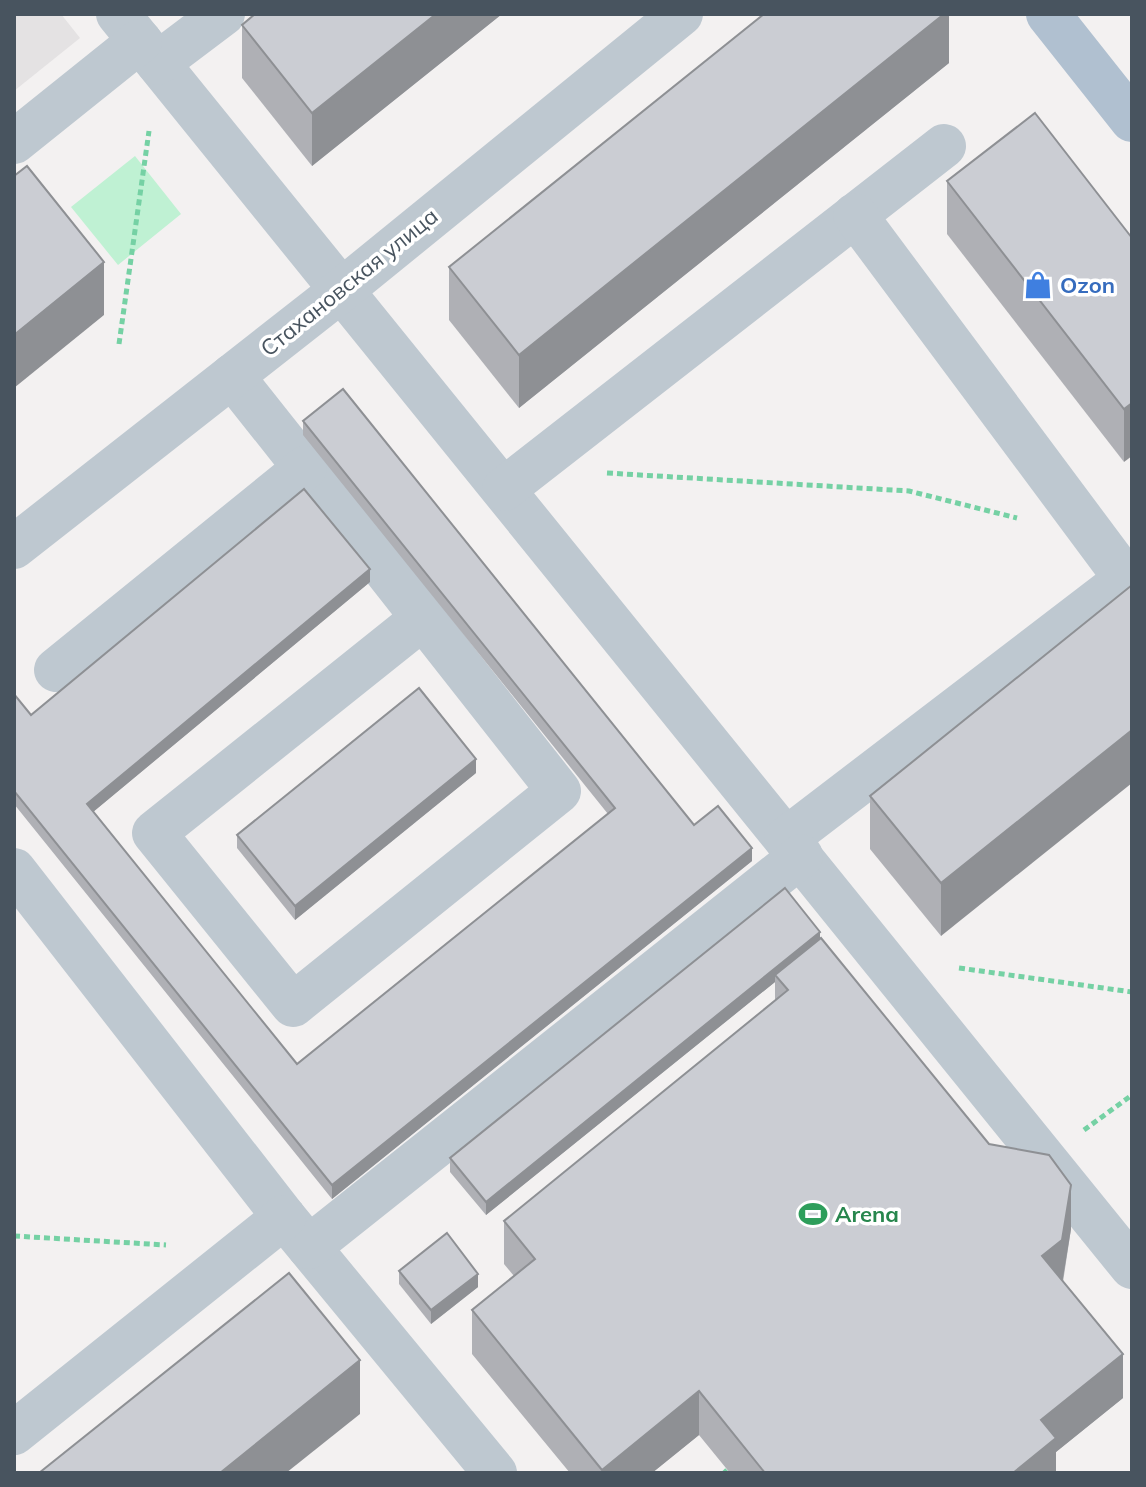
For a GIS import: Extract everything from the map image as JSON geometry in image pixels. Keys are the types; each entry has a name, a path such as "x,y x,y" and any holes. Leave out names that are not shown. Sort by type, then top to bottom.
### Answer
{"main road":[{"path":"1048,14 1132,120"}],"street":[{"path":"14,142 139,39 223,14"},
{"name":"Стахановская улица","path":"14,547 343,289 681,14"},
{"path":"139,39 343,289 517,478 794,848 1132,1267"},
{"path":"517,478 944,146"},
{"path":"14,1433 297,1232 794,848 1126,579 855,215"},
{"path":"232,376 305,468 423,618 559,791 293,1005 154,833 423,618"},
{"path":"56,670 305,468"},
{"path":"19,886 495,1473"}],"path":[{"path":"119,344 139,39"},
{"path":"517,478 909,491 1095,538"},
{"path":"947,961 961,970 1132,992"},
{"path":"1112,1110 1132,1095"},
{"path":"14,1236 167,1245"}],"shaded area":[{"path":"14,14 61,14 80,38 14,91"}],"green space":[{"path":"135,156 181,214 118,265 71,207"}],"building":[{"path":"255,14 436,14 312,113 242,25"},
{"path":"764,14 944,14 519,355 449,267"},
{"path":"1035,113 1132,238 1132,403 1124,409 947,181"},
{"path":"27,166 104,262 14,335 14,176"},
{"path":"343,389 694,825 718,806 752,848 332,1185 14,791 14,694 31,715 304,489 370,569 87,804 297,1064 615,808 303,421"},
{"path":"1132,585 1132,730 941,883 870,796"},
{"path":"419,688 476,759 295,906 237,835"},
{"path":"785,888 820,932 486,1202 450,1158"},
{"name":"Arena","path":"821,938 989,1144 1049,1155 1071,1185 1062,1240 1042,1256 1123,1354 1041,1420 1056,1438 1013,1473 765,1473 699,1391 602,1470 472,1310 535,1259 504,1221 788,990 775,975"},
{"path":"447,1233 478,1274 431,1310 399,1271"},
{"path":"289,1273 360,1360 220,1473 39,1473"}],"place":[{"name":"Ozon","path":"1038,285"},
{"name":"Arena","path":"813,1214"}]}
